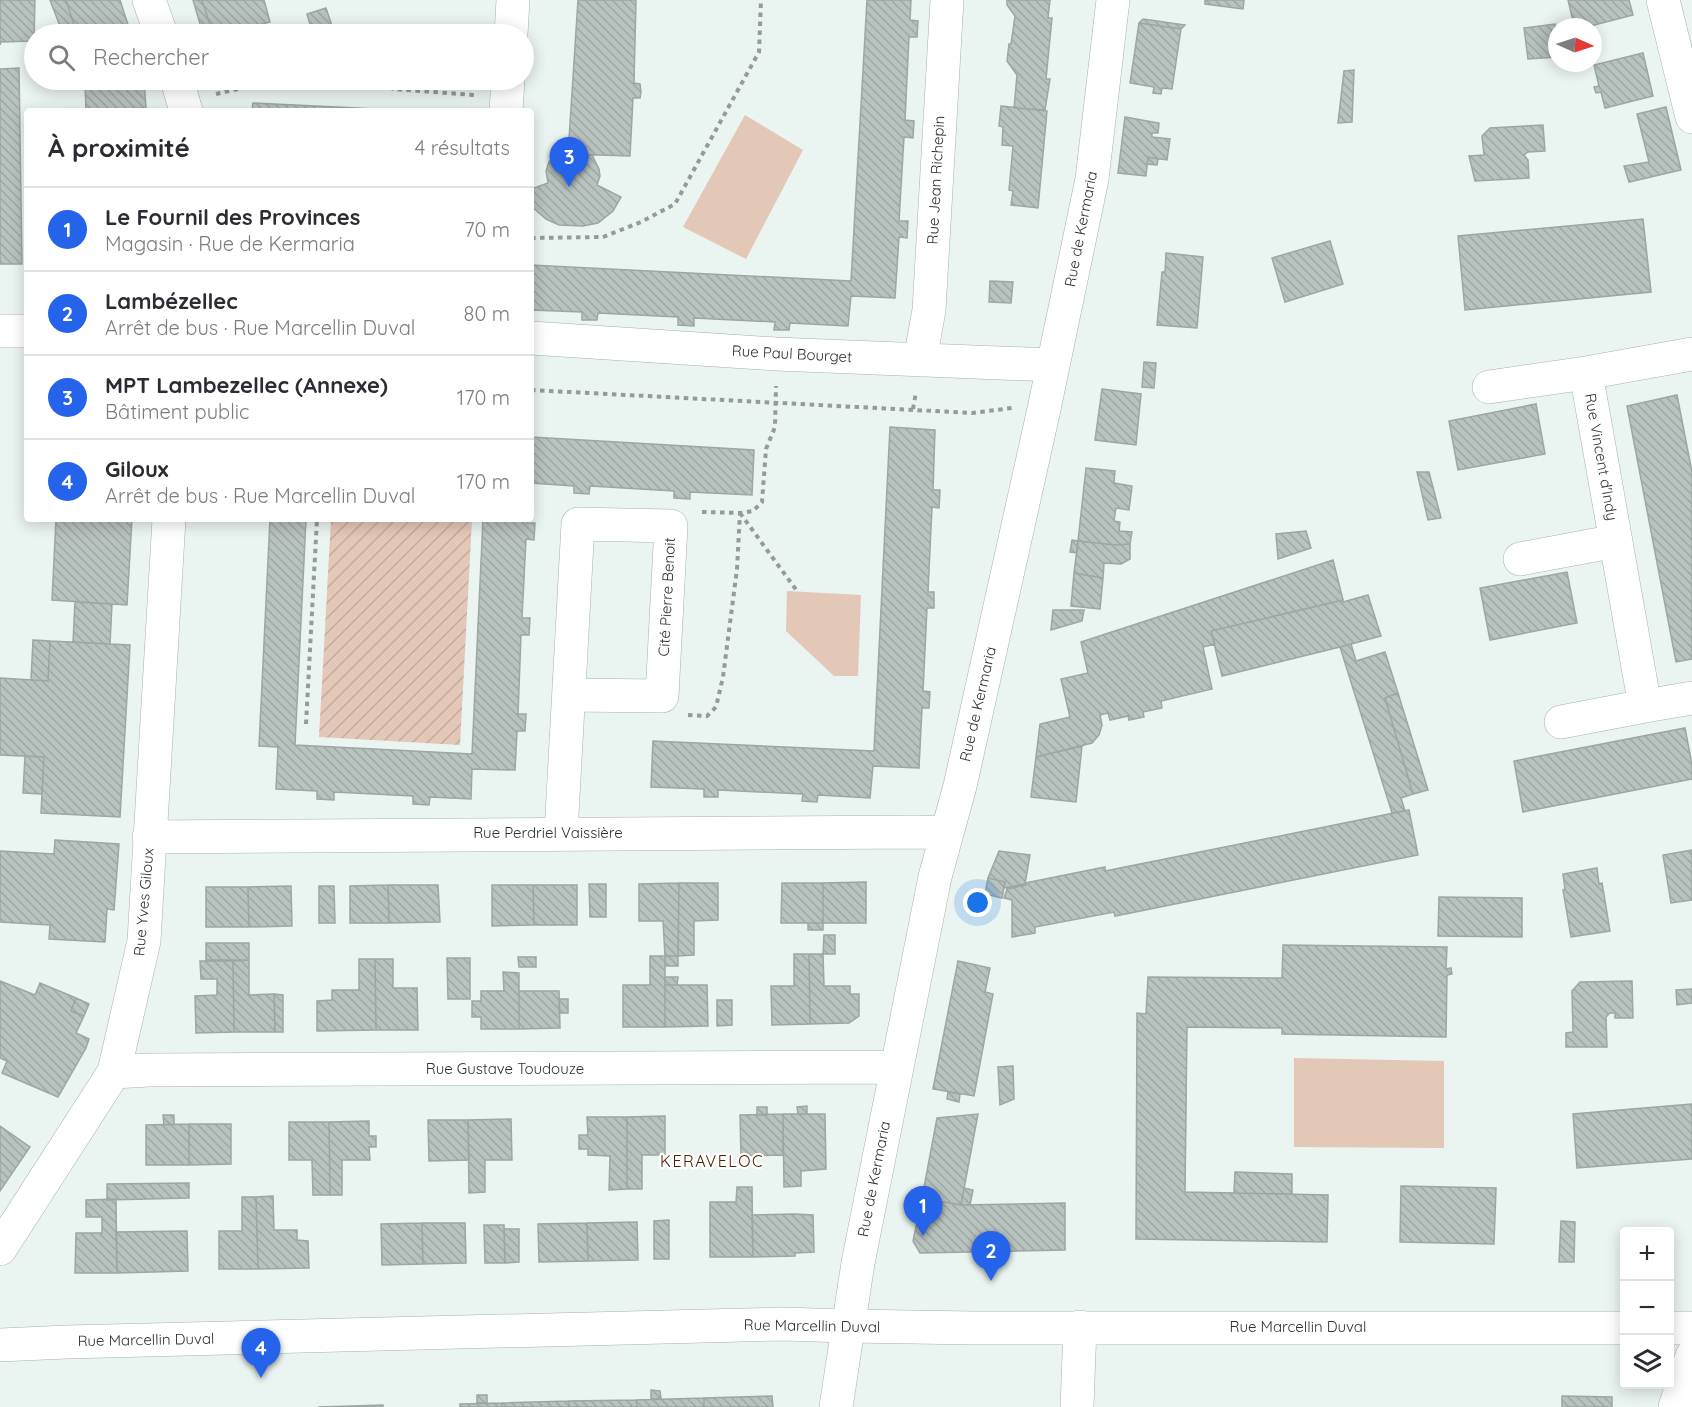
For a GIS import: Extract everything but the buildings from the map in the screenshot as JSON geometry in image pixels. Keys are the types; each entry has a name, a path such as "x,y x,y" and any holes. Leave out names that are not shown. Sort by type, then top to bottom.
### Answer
{"street":[{"path":"149,0 157,24"},
{"path":"512,24 513,0"},
{"name":"Rue Jean Richepin","path":"920,360 929,310 946,0"},
{"name":"Rue de Kermaria","path":"836,1407 858,1263 935,877 960,786 1092,179 1113,0"},
{"path":"1664,0 1692,117"},
{"path":"0,331 24,330"},
{"name":"Rue Paul Bourget","path":"534,338 776,354 1052,365"},
{"name":"Rue Vincent d'Indy","path":"1489,387 1692,354"},
{"name":"Rue Vincent d'Indy","path":"1586,373 1645,706"},
{"name":"Rue Yves Giloux","path":"0,1248 114,1072 144,941 169,522"},
{"name":"Cité Pierre Benoit","path":"561,833 578,524 671,526 662,696"},
{"name":"Rue Vincent d'Indy","path":"1520,558 1616,541"},
{"path":"569,695 662,696"},
{"path":"1561,722 1692,698"},
{"name":"Rue Perdriel Vaissière","path":"149,837 561,833 947,833"},
{"name":"Rue Gustave Toudouze","path":"114,1072 896,1067"},
{"name":"Rue Marcellin Duval","path":"0,1345 781,1324 1080,1328 1620,1328"},
{"path":"1077,1407 1080,1328"},
{"path":"1674,1328 1692,1328"},
{"path":"1674,1407 1692,1356"}],"path":[{"path":"534,238 603,237 642,222 675,204 759,52 762,0"},
{"path":"183,97 222,90"},
{"path":"409,90 507,96"},
{"path":"671,526 685,512 740,513 753,510 762,502 766,449 775,427 776,354"},
{"path":"534,390 972,413 1020,408"},
{"path":"740,513 797,591"},
{"path":"662,696 673,714 707,716 716,707 723,676 737,569 740,513"},
{"path":"306,724 317,522"}],"shaded area":[{"path":"745,115 803,150 746,259 683,227"},
{"path":"331,522 472,522 460,745 319,737"},
{"path":"787,591 861,595 858,676 834,676 786,631"},
{"path":"1294,1058 1444,1061 1444,1148 1294,1147"}],"place":[{"name":"MPT Lambezellec (Annexe)","path":"569,187"},
{"name":"Le Fournil des Provinces","path":"923,1236"},
{"name":"Lambézellec","path":"991,1281"},
{"name":"Giloux","path":"261,1378"}],"district":[{"name":"KERAVELOC","path":"712,1161"}]}
